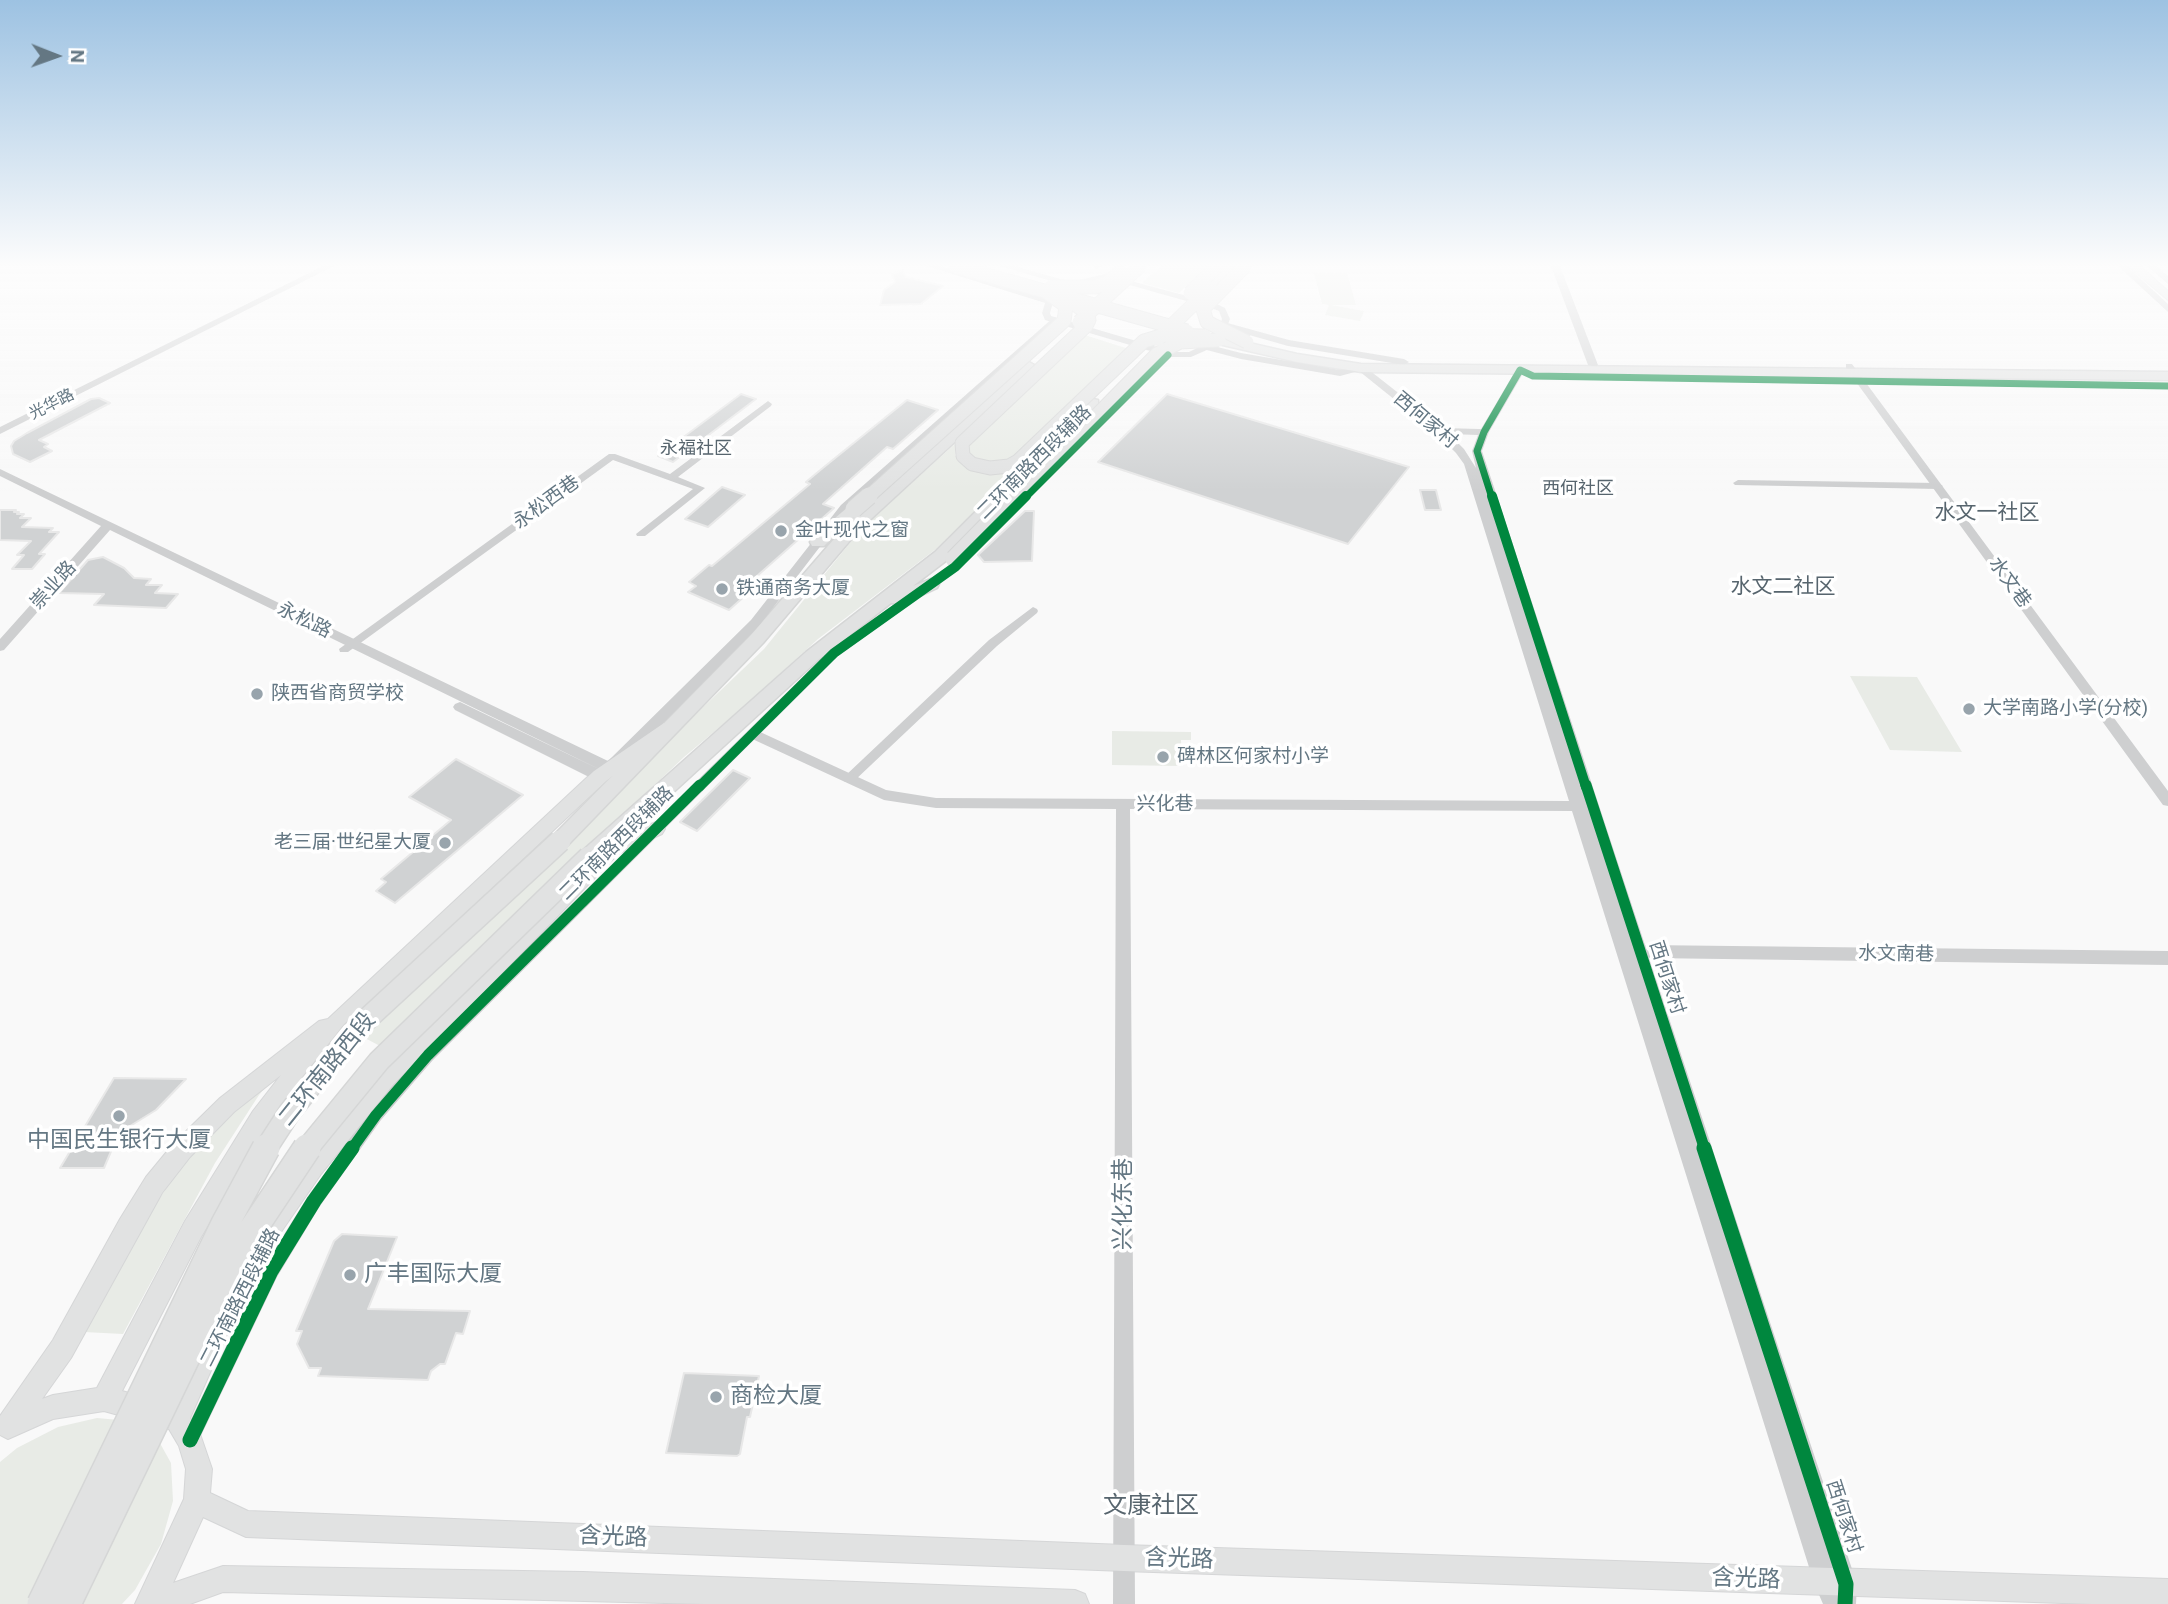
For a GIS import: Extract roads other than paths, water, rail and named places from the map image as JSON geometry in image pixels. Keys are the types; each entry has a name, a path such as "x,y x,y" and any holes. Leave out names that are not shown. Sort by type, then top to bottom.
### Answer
{"highway":[{"path":"978,412 999,407"}],"main road":[{"path":"818,542 1042,341"},
{"name":"二环南路西段","path":"41,1604 253,1169 289,1113 353,1032 560,841 695,706 757,639 853,527 1057,341"},
{"path":"1070,341 974,429 962,443 961,450 966,460 977,466 1009,466 1029,451 1144,341"},
{"name":"二环南路西段","path":"67,1604 235,1256 275,1192 310,1144 379,1061 687,770 812,656 948,557 1058,438 1156,341"},
{"path":"948,557 1157,354 1187,341"},
{"path":"1233,341 1297,358 1361,368 2168,376"},
{"path":"1241,341 1323,357 1404,362 1854,374 2168,365"},
{"path":"974,429 978,412"},
{"path":"1029,451 1058,438 1063,417"},
{"path":"862,618 931,584"},
{"path":"4,1428 62,1349 128,1227 154,1185 182,1150 227,1105 343,1015 605,772 695,706"},
{"path":"599,854 656,830"},
{"name":"二环南路西段","path":"184,1430 223,1317 273,1224 313,1167 386,1079 599,854"},
{"path":"104,1399 226,1172 261,1118 343,1015"},
{"path":"4,1428 53,1407 104,1399 184,1430 199,1469 197,1500 150,1604"},
{"name":"含光路","path":"197,1500 246,1524 1124,1558 1838,1594 2168,1593"},
{"path":"150,1604 223,1579 580,1595 1075,1604"}],"street":[{"name":"光华路","path":"0,426 171,341"},
{"name":"光华路","path":"0,432 181,341"},
{"path":"605,772 755,623 845,507 1031,341"},
{"path":"1122,341 1168,355 1191,354 1209,341"},
{"path":"1274,341 1404,362"},
{"path":"1584,341 1593,365"},
{"name":"二环南路西段辅路","path":"184,1430 271,1271 314,1201 376,1115 428,1055 834,653 955,567 1168,355"},
{"name":"西何家村","path":"1361,368 1440,431 1469,464 1632,951 1838,1594"},
{"name":"西何家村","path":"1520,370 1484,432 1477,451 1584,806"},
{"path":"1854,374 2168,386"},
{"name":"水文巷","path":"1854,374 2168,801"},
{"path":"671,477 768,404"},
{"path":"1440,431 1484,432"},
{"name":"永松西巷","path":"348,646 612,456 701,488 641,534"},
{"name":"永松路","path":"0,472 105,529"},
{"name":"永松路","path":"0,481 105,529 605,772"},
{"path":"1738,483 1938,486"},
{"name":"崇业路","path":"0,647 105,529"},
{"path":"849,779 993,643 1033,611"},
{"name":"兴化巷","path":"753,734 884,795 936,803 1584,806"},
{"name":"兴化东巷","path":"1123,804 1124,1604"},
{"name":"水文南巷","path":"1632,951 2168,958"}],"place":[{"name":"金叶现代之窗","path":"781,531"},
{"name":"铁通商务大厦","path":"722,589"},
{"name":"陕西省商贸学校","path":"257,694"},
{"name":"大学南路小学(分校)","path":"1969,709"},
{"name":"碑林区何家村小学","path":"1163,757"},
{"name":"老三届·世纪星大厦","path":"445,843"},
{"name":"中国民生银行大厦","path":"119,1116"},
{"name":"广丰国际大厦","path":"350,1275"},
{"name":"商检大厦","path":"716,1397"}],"district":[{"name":"永福社区","path":"696,449"},
{"name":"西何社区","path":"1578,489"},
{"name":"水文一社区","path":"1987,514"},
{"name":"水文二社区","path":"1783,588"},
{"name":"文康社区","path":"1151,1507"}]}
